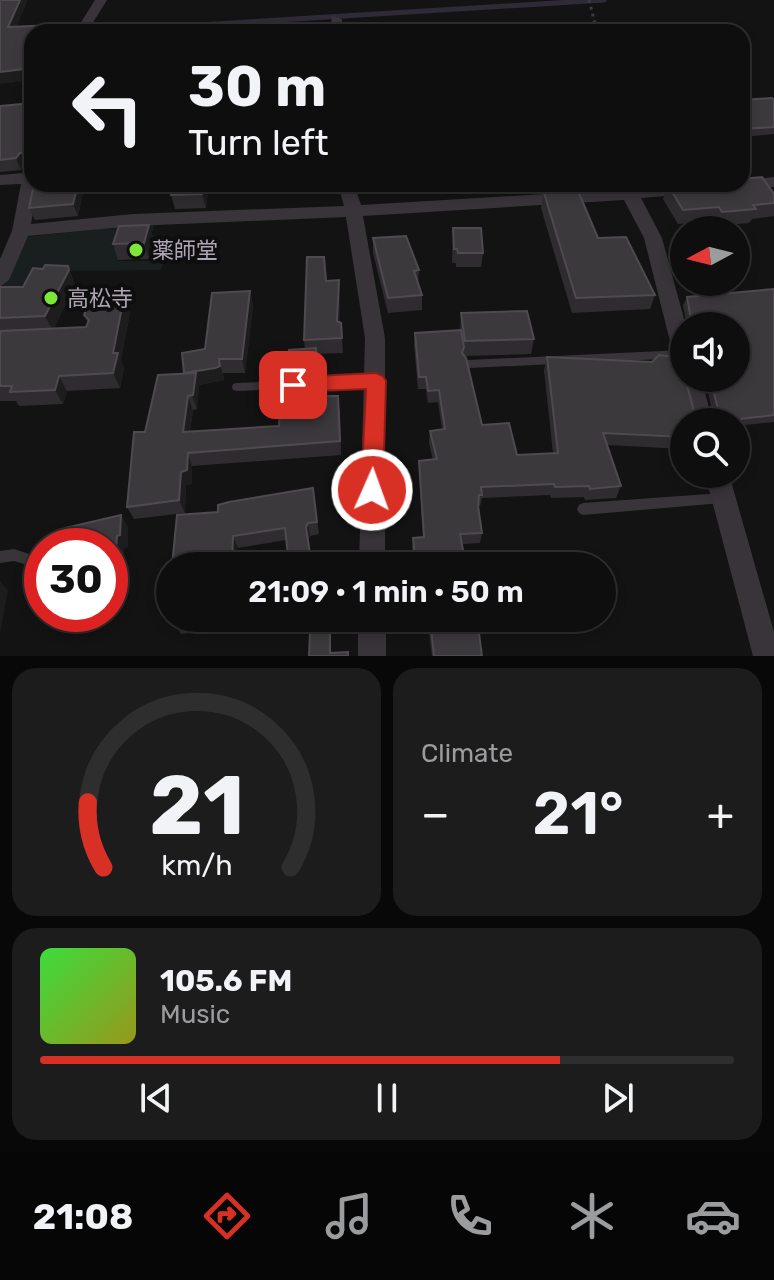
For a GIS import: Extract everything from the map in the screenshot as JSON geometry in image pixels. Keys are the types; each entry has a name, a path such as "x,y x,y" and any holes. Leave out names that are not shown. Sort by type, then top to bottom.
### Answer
{"street":[{"path":"86,24 101,0"},
{"path":"0,180 24,176"},
{"path":"750,184 774,182"},
{"path":"0,280 21,231 28,192"},
{"path":"348,192 375,338 372,552"},
{"path":"21,231 133,220 354,211 656,192"},
{"path":"630,194 653,238 672,312"},
{"path":"721,488 767,656"},
{"path":"372,632 372,656"}],"lane":[{"path":"468,364 670,357"},
{"path":"237,387 376,381"},
{"path":"583,509 708,488"},
{"path":"0,557 14,555 24,558"}],"path":[{"path":"589,0 595,24"}],"shaded area":[{"path":"154,224 153,231 124,233 118,261 165,261 160,270 56,271 25,299 0,293 27,237"}],"building":[{"path":"0,0 20,0 8,27 24,26 24,69 0,72"},
{"path":"750,99 774,100 774,127 750,128"},
{"path":"24,104 24,153 16,158 0,160 0,106"},
{"path":"762,177 774,194 774,203 753,205 756,209 722,212 719,207 683,210 672,192 750,192 750,178"},
{"path":"32,192 76,192 73,204 29,208"},
{"path":"172,192 202,192 202,194 171,195"},
{"path":"578,192 598,238 626,237 655,295 576,298 544,193"},
{"path":"149,225 144,243 113,244 119,226"},
{"path":"453,228 481,228 483,253 458,253 454,249"},
{"path":"406,236 419,270 414,271 422,295 388,298 373,238"},
{"path":"307,257 324,257 326,281 339,280 337,321 341,323 342,338 304,340"},
{"path":"45,265 68,266 69,270 45,316 0,318 0,287 23,287 33,268 43,269"},
{"path":"774,289 774,415 750,418 750,408 718,408 714,392 750,392 750,312 690,312 687,297 750,296 750,291"},
{"path":"250,291 242,359 219,359 220,366 215,368 184,373 182,353 205,349 212,293"},
{"path":"91,296 124,297 113,353 118,353 113,373 59,376 55,390 10,392 12,386 0,386 0,331 86,327 89,320 84,315"},
{"path":"527,311 534,339 465,341 461,313"},
{"path":"461,330 462,353 466,358 482,425 509,423 517,455 558,453 547,357 652,362 659,355 670,356 670,392 689,392 693,408 670,408 670,436 603,433 621,486 590,489 589,486 555,487 554,484 481,487 478,506 482,533 460,534 463,552 415,552 413,538 424,537 419,461 437,459 430,431 445,429 439,390 428,391 426,377 419,377 415,333"},
{"path":"316,348 317,369 289,370 289,350"},
{"path":"196,373 193,395 188,396 183,432 279,426 281,384 288,384 288,378 317,376 318,396 338,396 340,441 188,453 187,470 181,472 179,500 127,507 134,432 145,432 158,375"},
{"path":"313,488 317,522 308,523 306,527 310,552 288,552 285,528 233,536 232,552 173,552 177,515 218,512 218,505"},
{"path":"121,515 120,528 65,528"},
{"path":"310,632 330,632 330,653 348,652 348,656 309,656"},
{"path":"431,632 479,632 482,656 434,656"}],"waterway":[{"path":"214,24 604,0"}],"place":[{"name":"薬師堂","path":"136,250"},
{"name":"高松寺","path":"51,298"}],"route":[{"path":"293,385 376,381 372,490"}]}
